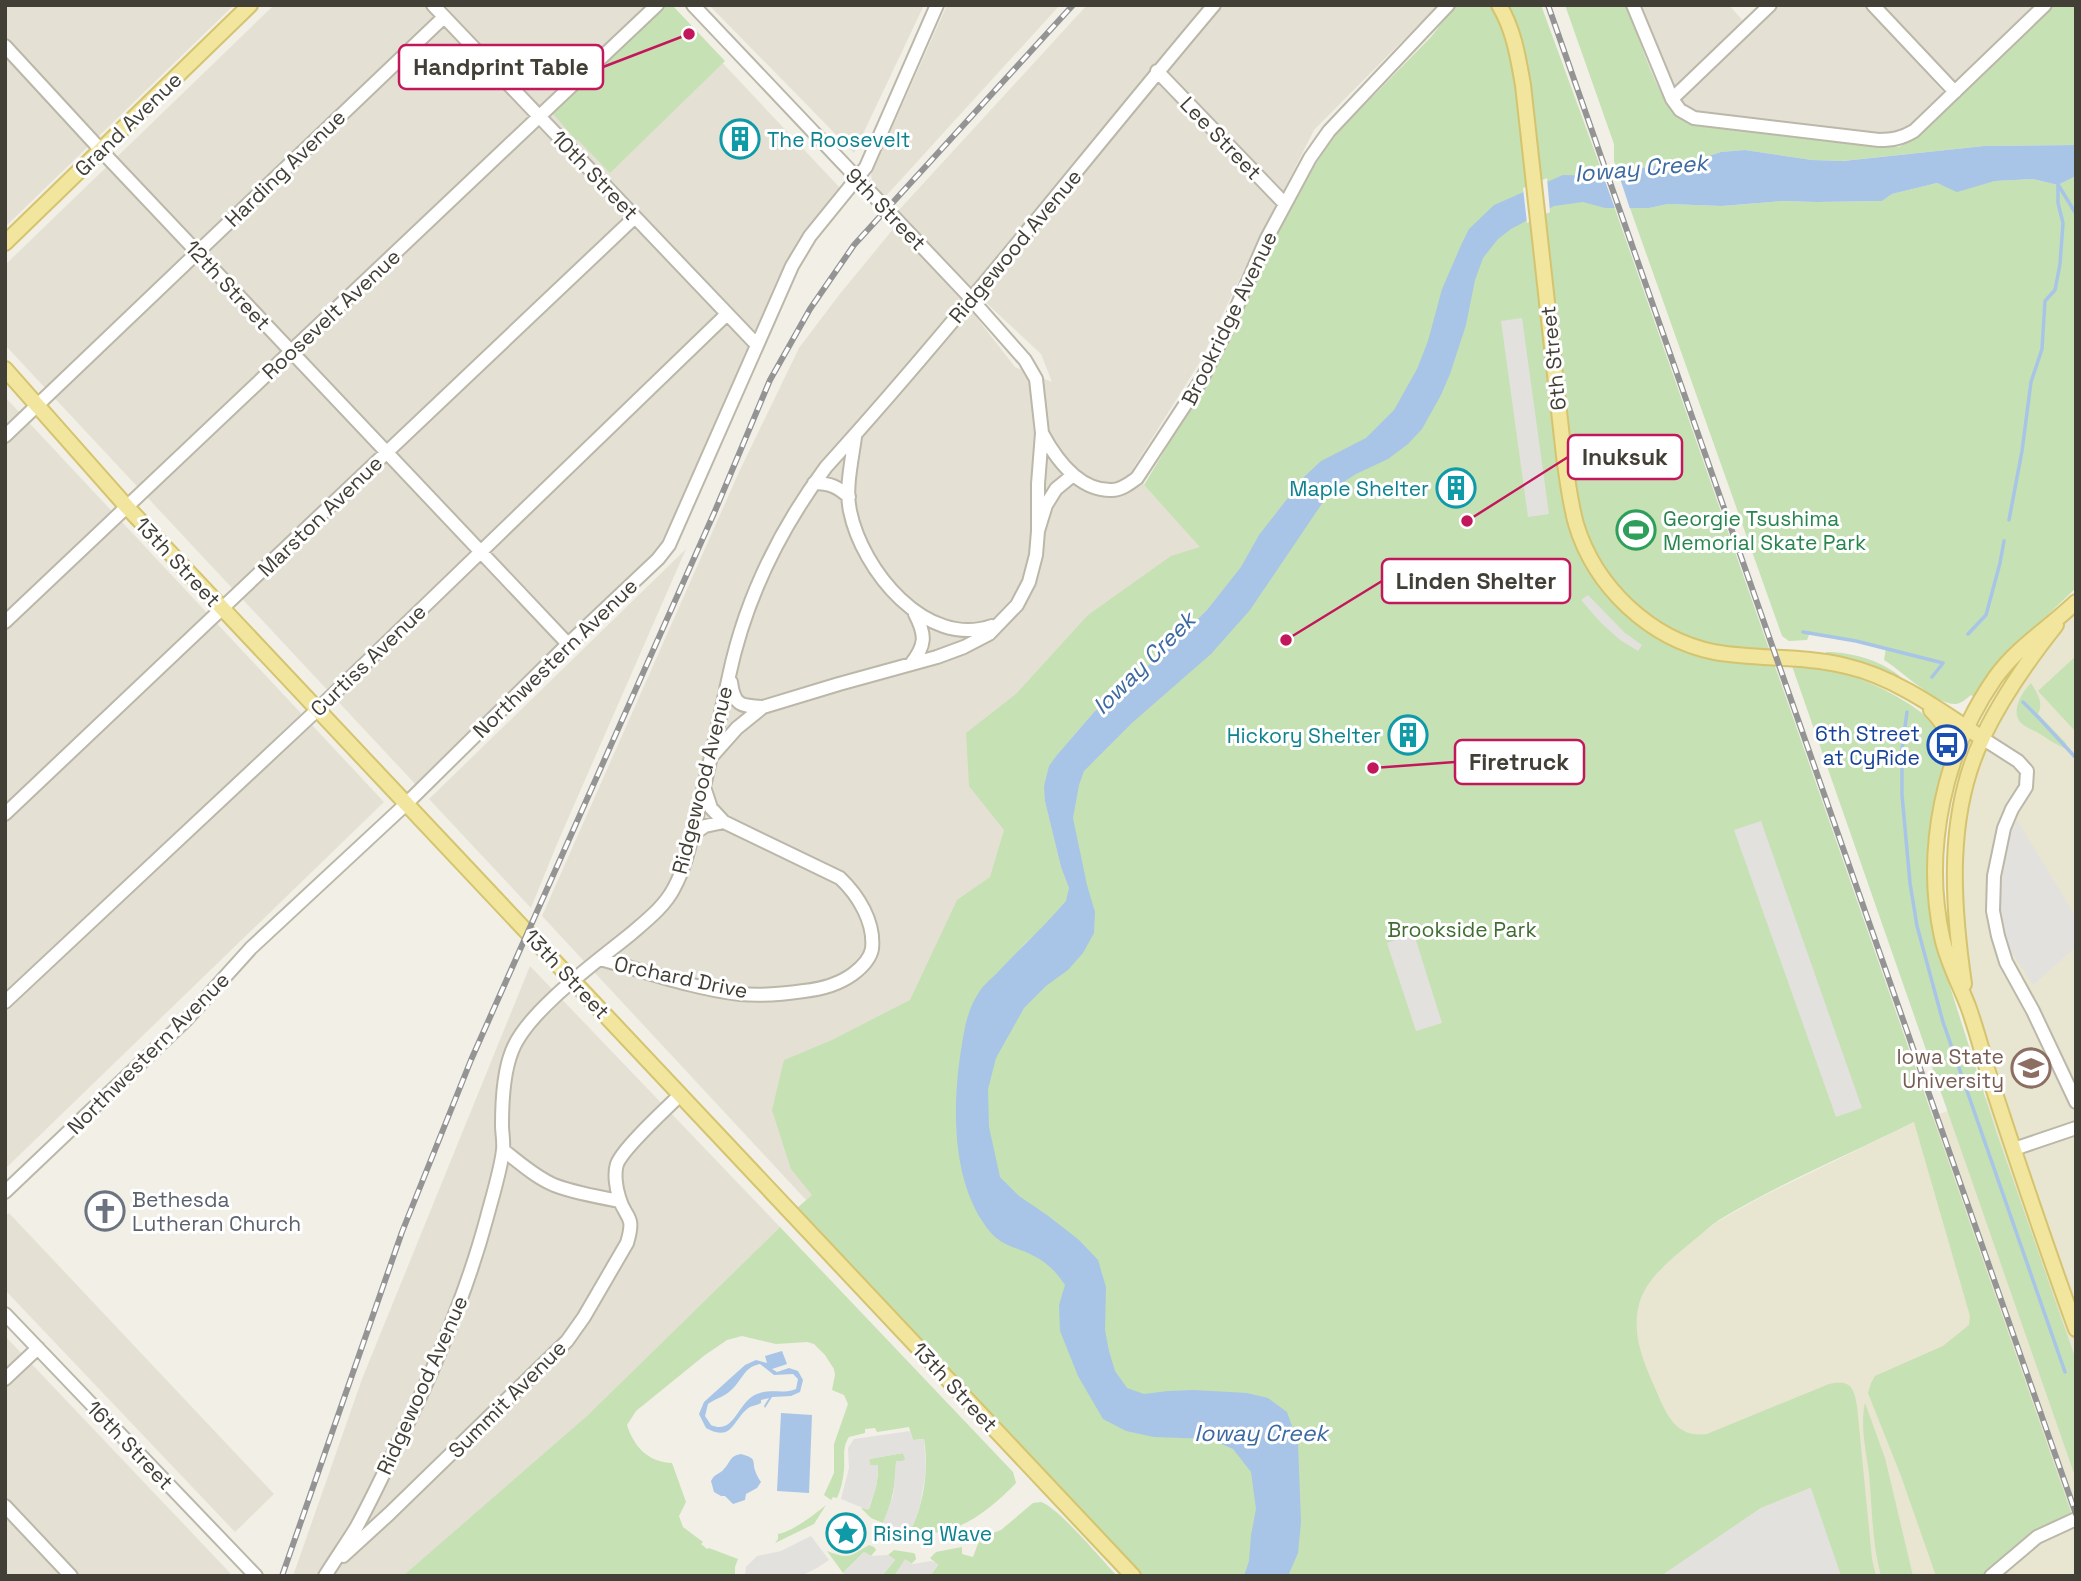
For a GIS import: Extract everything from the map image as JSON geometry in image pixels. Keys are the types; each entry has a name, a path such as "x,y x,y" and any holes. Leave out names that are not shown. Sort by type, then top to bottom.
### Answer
{"main road":[{"name":"6th Street","path":"1499,5 1517,51 1564,456 1576,524 1597,570 1639,617 1676,639 1726,653 1802,658 1850,666 1921,700 1982,738"},
{"name":"Grand Avenue","path":"5,243 245,7"},
{"name":"13th Street","path":"5,369 127,507 1133,1576"},
{"path":"2073,605 2039,632 2004,666 1966,728 1945,793 1936,851 1936,894 1942,939 1949,961 1968,1007 2076,1329"},
{"path":"1968,1007 1955,914 1956,846 1963,796 1982,738 2017,679 2073,605"},
{"path":"1921,700 1947,730 1955,757"}],"street":[{"name":"10th Street","path":"433,5 757,345"},
{"name":"Roosevelt Avenue","path":"5,622 657,5"},
{"name":"9th Street","path":"693,5 971,299 1025,360 1036,379 1042,433 1038,531"},
{"name":"Northwestern Avenue","path":"5,1192 186,1020 251,948 406,804 658,559 669,545 792,266 810,236 866,167 937,5"},
{"name":"Ridgewood Avenue","path":"328,1572 374,1494 435,1366 467,1283 503,1150 503,1093 512,1051 521,1033 572,981 659,909 674,889 688,851 713,755 730,672 748,611 782,534 814,484 1026,236 1157,71 1214,5"},
{"name":"Brookridge Avenue","path":"1073,475 1113,490 1124,487 1137,478 1202,379 1267,238 1310,158 1329,131 1448,5"},
{"path":"1633,5 1672,99 1681,110 1694,118 1879,140 1894,140 1914,131 2045,5"},
{"path":"1672,99 1770,5"},
{"path":"1873,5 1955,92"},
{"name":"Harding Avenue","path":"5,436 444,17"},
{"name":"12th Street","path":"5,46 196,252 568,644"},
{"name":"Lee Street","path":"1157,71 1285,204"},
{"name":"Marston Avenue","path":"5,814 635,217"},
{"name":"Curtiss Avenue","path":"5,1002 317,709 727,314"},
{"name":"9th Street","path":"1042,433 1050,448 1073,475"},
{"path":"855,435 849,509 859,539 872,564 892,590 913,610 940,626 962,630 982,629 999,624"},
{"path":"730,672 733,696 738,703 763,707 964,647 989,634 1017,605 1029,582 1036,555 1038,531 1046,505 1056,489 1073,475"},
{"path":"814,484 831,484 839,487 849,497"},
{"path":"911,664 919,654 923,642 923,629 913,610"},
{"path":"713,755 737,728 763,707"},
{"path":"1982,738 2018,761 2027,772 2026,787 2004,828 1994,876 1993,911 2006,962 2076,1102"},
{"path":"692,835 705,827 724,822 711,808 704,788"},
{"name":"Orchard Drive","path":"600,959 738,994 769,995 819,989 836,985 858,970 872,952 872,941 870,927 854,891 828,871 724,822"},
{"name":"Summit Avenue","path":"328,1572 567,1340 584,1317 627,1243 631,1229 630,1217 620,1201 616,1187 617,1164 630,1146 680,1095"},
{"path":"2014,1149 2076,1128"},
{"path":"503,1150 534,1174 554,1185 586,1195 620,1201"},
{"name":"16th Street","path":"5,1314 256,1576"},
{"path":"5,1379 38,1348"},
{"path":"5,1506 71,1576"},
{"path":"1991,1576 2037,1537 2076,1519"}],"shaded area":[{"path":"5,5 234,5 5,227"},
{"path":"274,5 668,5 841,189 799,243 778,278 653,557 417,786 5,345 5,265"},
{"path":"709,5 924,5 854,153"},
{"path":"947,5 1060,5 885,197 873,186 871,175"},
{"path":"1087,5 1438,5 1314,130 1200,362 1134,467 1144,485 1242,591 1060,956 807,1201 542,916 739,472 799,348 894,228 959,295 1015,367 1052,382 1041,354 968,286 898,211"},
{"path":"1641,5 1729,5 1744,22 1675,89"},
{"path":"1781,5 1865,5 1944,93 1911,127 1893,136 1694,115 1678,100"},
{"path":"1873,5 2045,5 1955,92"},
{"path":"1522,318 1549,514 1528,517 1501,321"},
{"path":"5,397 384,802 5,1169"},
{"path":"686,549 557,844 531,908 429,799"},
{"path":"1588,595 1625,633 1642,645 1638,651 1601,623 1581,600"},
{"name":"Iowa State University","path":"2076,602 2076,1576 1335,1576 1616,1298 1717,1222 1763,1196 1915,1122 1995,1095 1968,1007 1959,843 1982,738"},
{"path":"2017,820 2076,917 2076,947 2033,985 2008,946 1999,909 2005,847"},
{"path":"1761,821 1862,1108 1836,1117 1734,830"},
{"path":"1414,934 1442,1023 1416,1031 1387,943"},
{"path":"530,966 780,1227 424,1576 293,1576 362,1379"},
{"path":"9,1213 274,1494 235,1532 5,1290 5,1216"},
{"path":"5,1336 233,1576 5,1576"},
{"path":"910,1431 913,1440 924,1439 926,1472 919,1510 910,1531 883,1523 893,1496 896,1461 905,1459 903,1453 869,1459 870,1465 878,1465 878,1474 868,1510 841,1499 849,1468 848,1448 854,1439"},
{"path":"1811,1488 1841,1576 1661,1576 1761,1508"},
{"path":"811,1536 829,1560 817,1568 801,1576 745,1576 746,1567 757,1556 781,1551"},
{"path":"864,1552 871,1556 888,1555 895,1560 882,1576 846,1576 843,1573"},
{"path":"905,1559 913,1564 931,1561 938,1564 930,1576 894,1576"}],"green space":[{"path":"666,5 672,5 725,61 610,173 553,114"},
{"name":"Brookside Park","path":"1456,5 1541,5 1600,166 2072,1515 2039,1530 1984,1576 1936,1576 1868,1393 1875,1376 1943,1346 1969,1325 1970,1316 1914,1122 1791,1181 1716,1222 1652,1279 1641,1298 1637,1320 1641,1353 1662,1403 1675,1425 1689,1433 1707,1434 1829,1384 1846,1384 1852,1389 1857,1406 1876,1576 1841,1576 1810,1488 1761,1508 1661,1576 1142,1576 1034,1465 796,1209 812,1195 791,1169 772,1110 784,1060 832,1040 910,1000 957,900 990,877 1004,830 969,786 966,733 1016,694 1088,615 1171,556 1200,547 1144,485 1206,382 1273,241 1317,162 1335,135 1431,37","holes":["1231,580 1168,667 1057,782 1080,918 962,1051 969,1013 1024,944 1067,901 1069,888 1061,867 1045,801 1057,755 1095,711 1163,653 1207,610"]},
{"path":"1565,5 1627,5 1662,93 1676,113 1685,119 1716,128 1899,147 1916,138 2055,5 2076,5 2076,145 1984,146 1842,161 1812,160 1745,150 1721,152 1702,158 1618,172 1614,161 1614,144"},
{"path":"2076,176 2076,588 2015,646 1975,698 1971,695 1956,704 1929,693 1884,660 1886,648 1810,632 1807,640 1789,641 1782,636 1630,208 1668,204 1722,206 1783,201 1882,201 1892,194 1937,183 1957,191 1995,181 2033,179 2058,185"},
{"path":"1826,652 1848,654 1880,664 1906,682 1877,669"},
{"path":"2076,656 2076,732 2038,691"},
{"path":"1792,666 1837,672 1876,686 1915,708 1944,735 1940,737 1942,745 1947,745 1947,755 1929,845 1934,932 1997,1134 2076,1360 2076,1479"},
{"path":"2031,683 2040,702 2038,714 2065,742 2067,746 2064,748 2025,726 2018,718 2017,707"},
{"path":"780,1227 1013,1472 1016,1483 1006,1493 982,1513 955,1528 926,1533 910,1531 919,1510 924,1486 924,1439 913,1440 909,1427 877,1432 875,1428 865,1429 865,1433 849,1437 841,1488 837,1498 833,1497 831,1500 824,1495 834,1473 834,1444 848,1404 844,1395 832,1390 834,1369 814,1344 776,1344 742,1336 727,1340 705,1355 636,1411 627,1425 643,1452 656,1460 672,1463 686,1502 679,1516 683,1527 703,1542 701,1544 707,1549 738,1559 735,1576 403,1576 587,1416"},
{"path":"1865,1403 1885,1458 1913,1576 1881,1576 1874,1538 1864,1438"},
{"path":"903,1453 906,1459 896,1461 893,1493 883,1523 871,1518 861,1508 869,1509 876,1487 878,1474 870,1465 869,1459"},
{"path":"1041,1502 1069,1524 1117,1576 930,1576 938,1565 930,1558 936,1552 962,1547 962,1554 973,1557 983,1537 1001,1530 1033,1503"},
{"path":"826,1505 814,1524 775,1543 778,1534 810,1518"},
{"path":"845,1522 853,1525 856,1533 853,1541 845,1544 837,1541 834,1533 837,1525"},
{"path":"869,1545 876,1550 871,1556 864,1552 843,1573 827,1551 850,1556"},
{"path":"894,1550 913,1553 916,1559 894,1576 882,1576 895,1560 888,1555"}],"water":[{"name":"Ioway Creek","path":"2076,145 2076,176 2058,185 2033,179 1995,181 1957,192 1937,183 1892,194 1882,201 1783,201 1722,206 1668,204 1649,208 1605,208 1583,202 1554,206 1511,229 1498,239 1483,258 1450,374 1422,429 1388,459 1337,486 1321,505 1250,610 1211,654 1133,722 1084,771 1073,818 1095,912 1094,933 1083,953 1068,970 1046,986 1024,1008 996,1058 988,1089 989,1127 1000,1177 1019,1196 1079,1240 1098,1260 1106,1287 1105,1330 1109,1351 1115,1371 1127,1388 1144,1394 1194,1390 1247,1393 1268,1398 1287,1412 1298,1443 1301,1522 1298,1553 1288,1576 1244,1576 1249,1561 1256,1509 1251,1472 1233,1449 1210,1439 1154,1437 1126,1431 1103,1419 1078,1376 1060,1331 1059,1305 1065,1285 1043,1262 1002,1242 992,1234 969,1194 962,1170 956,1097 962,1043 971,1007 984,986 1066,901 1069,888 1061,867 1045,801 1044,786 1049,766 1095,711 1163,653 1207,610 1241,567 1259,535 1305,476 1321,461 1366,438 1394,410 1417,369 1428,341 1442,289 1462,243 1469,229 1494,205 1563,175 1602,176 1627,169 1702,158 1721,152 1745,150 1812,160 1843,161 1984,146"},
{"path":"782,1351 787,1364 772,1369 777,1372 789,1368 798,1371 803,1380 800,1392 791,1396 772,1397 765,1408 769,1398 761,1400 761,1403 747,1409 726,1432 715,1432 706,1428 699,1414 704,1402 745,1365 756,1360 767,1363 765,1356","holes":["760,1364 774,1375 793,1374 798,1379 796,1389 759,1393 748,1401 730,1423 718,1427 711,1425 705,1416 708,1404 729,1392 750,1368"]},
{"path":"781,1413 812,1415 809,1493 777,1491"},
{"path":"741,1454 752,1459 761,1482 757,1488 746,1494 745,1500 733,1504 725,1496 714,1492 711,1481 732,1458"}],"pier":[{"path":"1617,169 1631,212 1616,211 1602,173"},
{"path":"1547,178 1550,212 1527,223 1523,188"}],"waterway":[{"path":"2009,520 2031,382 2042,349 2045,301 2055,290 2060,264 2063,223 2058,203 2058,182"},
{"path":"2059,186 2076,214"},
{"path":"1968,634 1986,615 2004,541"},
{"path":"1803,632 1856,641 1943,663 1932,677"},
{"path":"2023,702 2076,758"},
{"path":"1907,712 1902,749 1902,795 1917,926 1943,1022 2065,1372"}],"railway":[{"path":"282,1576 402,1232 471,1060 715,511 770,380 810,309 854,245 1073,5"},
{"path":"1548,5 2076,1514"}],"place":[{"name":"Handprint Table","path":"689,34"},
{"name":"The Roosevelt","path":"740,139"},
{"name":"Maple Shelter","path":"1456,488"},
{"name":"Inuksuk","path":"1467,521"},
{"name":"Georgie Tsushima Memorial Skate Park","path":"1636,530"},
{"name":"Linden Shelter","path":"1286,640"},
{"name":"Hickory Shelter","path":"1408,735"},
{"name":"6th Street at CyRide","path":"1947,745"},
{"name":"Firetruck","path":"1373,768"},
{"name":"Iowa State University","path":"2031,1068"},
{"name":"Bethesda Lutheran Church","path":"105,1211"},
{"name":"Rising Wave","path":"846,1533"}]}
